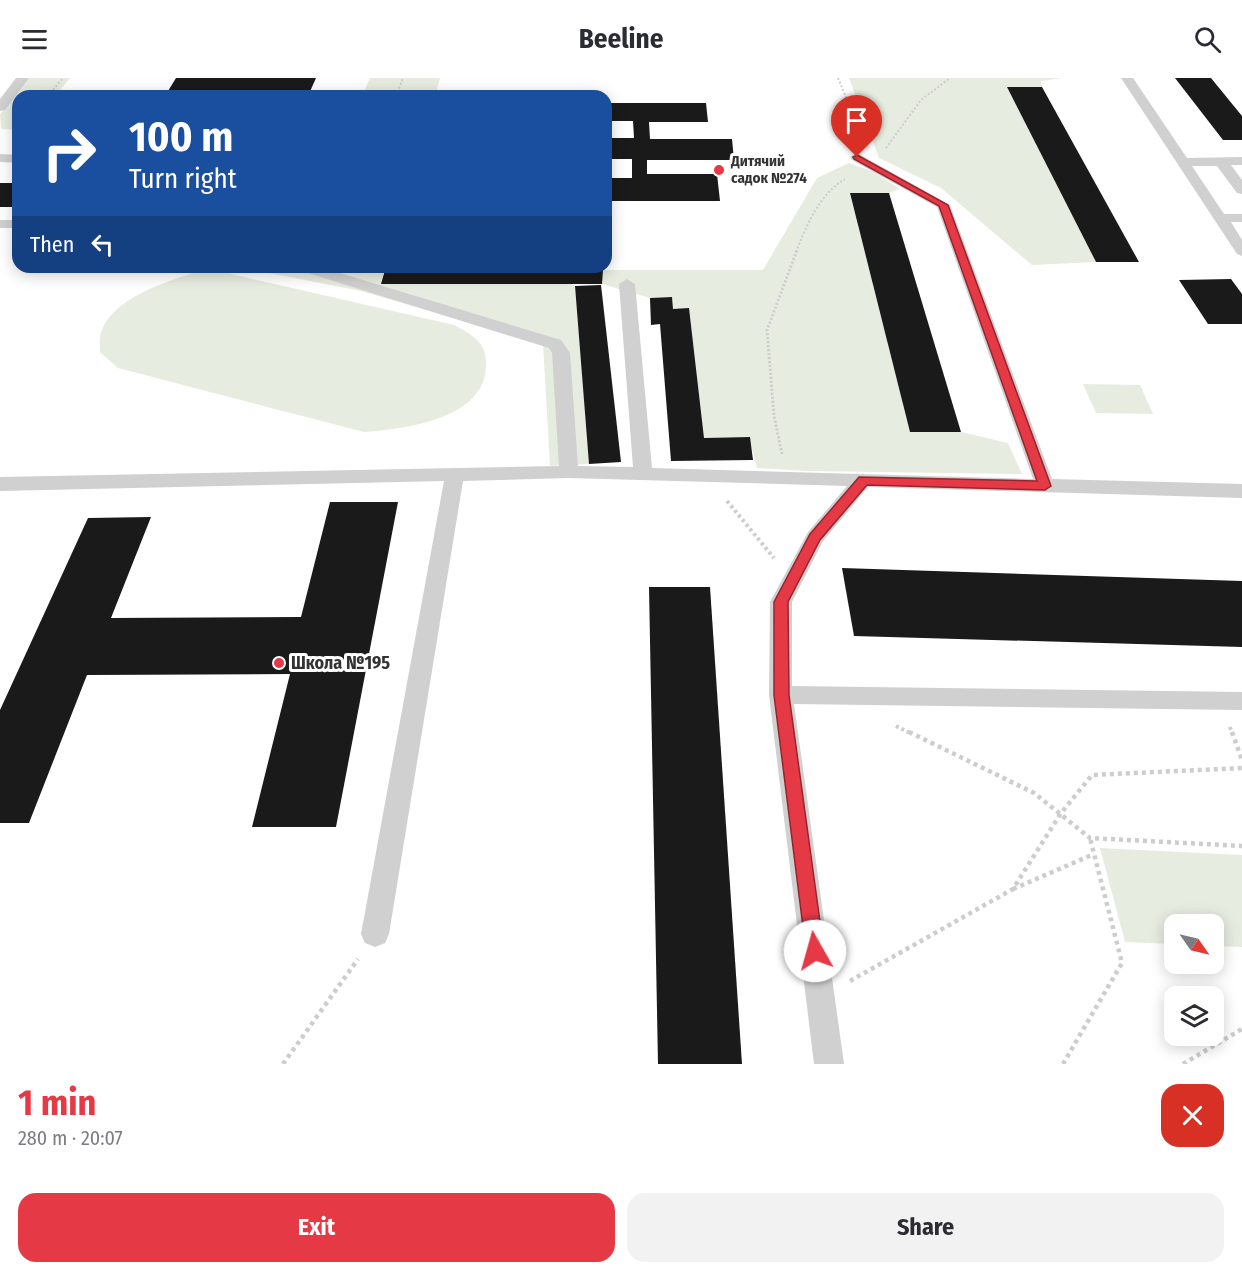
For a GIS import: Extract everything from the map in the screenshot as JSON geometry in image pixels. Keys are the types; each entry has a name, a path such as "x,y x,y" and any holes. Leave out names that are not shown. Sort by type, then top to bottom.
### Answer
{"lane":[{"path":"13,90 23,78"},
{"path":"1127,78 1242,251"},
{"path":"0,106 12,91"},
{"path":"865,161 943,205 1045,486"},
{"path":"1181,162 1242,161"},
{"path":"1221,162 1242,190"},
{"path":"1219,218 1242,218"},
{"path":"324,273 555,344 561,353 569,472"},
{"path":"627,284 643,474"},
{"path":"0,484 569,472 1242,491"},
{"path":"375,934 455,473"},
{"path":"830,1064 782,695 781,602 815,537 863,480"},
{"path":"782,695 1242,701"}],"path":[{"path":"53,90 63,78"},
{"path":"838,78 869,153 865,161"},
{"path":"788,478 774,416 767,330 809,218 835,185 865,161 921,100 950,78"},
{"path":"705,476 793,580"},
{"path":"886,722 1034,793 1090,838 1122,963 1063,1064"},
{"path":"1012,889 1060,813 1092,775 1242,768"},
{"path":"1090,838 1242,846"},
{"path":"821,998 1012,889 1094,854"},
{"path":"283,1064 375,934"},
{"path":"1183,1064 1242,1029"}],"shaded area":[{"path":"29,78 70,78 60,90 19,90"},
{"path":"370,78 440,78 437,90 365,90"},
{"path":"849,78 1062,78 1041,81 1042,87 1007,87 1096,262 1032,265 941,188 879,158"},
{"path":"12,99 12,130 1,129 0,114"},
{"path":"849,163 874,172 900,189 889,193 850,194 910,432 961,432 1008,443 1022,474 806,471 757,468 749,437 704,438 689,309 673,309 672,297 650,298 602,284 603,273 612,273 612,270 763,270 817,178"},
{"path":"193,273 227,273 454,325 477,340 484,350 486,365 482,383 473,398 440,418 400,428 364,432 118,368 100,352 101,333 115,311 153,287"},
{"path":"270,273 384,273 381,284 571,284 575,286 589,464 550,466 543,344 361,291"},
{"path":"1083,384 1140,385 1153,414 1096,413"},
{"path":"1100,848 1242,855 1242,947 1224,946 1224,914 1164,914 1164,944 1125,942"}],"building":[{"path":"176,78 316,78 311,90 169,90"},
{"path":"1175,78 1211,78 1242,116 1242,140 1223,140"},
{"path":"1007,87 1042,87 1139,262 1096,262"},
{"path":"612,103 706,103 708,122 649,122 650,139 732,139 734,160 647,160 647,174 717,174 720,201 612,201 612,178 632,178 632,159 612,159 612,138 634,138 633,121 612,121"},
{"path":"0,183 12,183 12,207 0,207"},
{"path":"850,193 889,193 961,432 910,432"},
{"path":"384,273 603,273 602,284 381,284"},
{"path":"1231,279 1242,294 1242,324 1208,324 1179,280"},
{"path":"601,285 621,462 589,464 575,286"},
{"path":"672,297 673,309 689,308 704,438 750,437 753,460 671,461 660,324 651,325 650,298"},
{"path":"330,502 398,502 336,827 252,827 290,674 87,675 29,823 0,823 0,710 88,518 151,517 111,618 301,617"},
{"path":"842,568 1242,581 1242,647 854,636"},
{"path":"649,587 710,587 742,1064 658,1064"}],"place":[{"name":"Дитячий садок №274","path":"719,170"},
{"name":"Школа №195","path":"279,663"}],"route":[{"path":"815,951 782,695 781,602 815,537 863,480 1045,486 943,205 857,157"}]}
